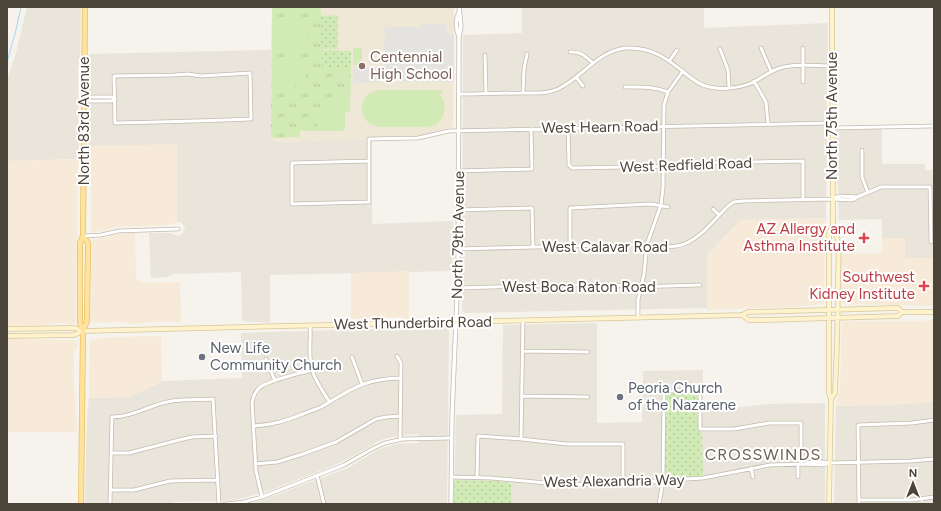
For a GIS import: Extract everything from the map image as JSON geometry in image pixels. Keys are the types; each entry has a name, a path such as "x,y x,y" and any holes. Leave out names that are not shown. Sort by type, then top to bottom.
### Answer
{"main road":[{"name":"North 83rd Avenue","path":"81,504 83,331 87,321 88,300 88,243 84,236 85,7"},
{"name":"North 75th Avenue","path":"831,399 835,393 838,318 838,254 836,232 833,225 831,125 832,7"},
{"name":"North 75th Avenue","path":"829,504 831,399 829,393 829,232 833,225"},
{"name":"North 83rd Avenue","path":"83,331 80,323 80,243 84,236"},
{"name":"West Thunderbird Road","path":"7,329 75,328 83,331 310,326 742,315 748,312 829,309 898,308 902,312 934,312"},
{"name":"West Thunderbird Road","path":"742,315 749,320 899,316 902,312"},
{"name":"West Thunderbird Road","path":"7,336 74,335 83,331"}],"street":[{"name":"North 79th Avenue","path":"451,504 458,249 459,37 456,31 456,18 459,12 459,7"},
{"path":"459,94 523,93 557,90 613,50 627,48 650,50 670,60 697,83 709,87 729,88 743,86 771,71 791,65 832,66"},
{"path":"761,48 771,71"},
{"path":"803,48 803,82"},
{"path":"720,49 728,70 729,88"},
{"path":"670,60 677,50"},
{"path":"570,52 576,52 584,55 593,63"},
{"path":"523,93 524,69 527,54"},
{"path":"485,55 486,94"},
{"path":"638,318 638,300 644,274 647,244 661,205 664,105 668,92 683,71"},
{"path":"250,73 251,119 115,123 115,100 114,76 188,74 201,76 250,73"},
{"path":"576,77 583,86"},
{"path":"754,81 766,102 768,124"},
{"path":"625,87 657,87 668,92"},
{"path":"84,99 112,97 115,100"},
{"path":"84,99 104,101 115,100"},
{"name":"West Hearn Road","path":"369,162 369,139 418,138 449,131 768,124 934,126"},
{"name":"West Redfield Road","path":"568,128 569,167 572,168 680,166 704,163 803,161 804,200"},
{"path":"458,171 532,169 531,129"},
{"path":"862,150 862,177 868,193"},
{"path":"369,162 369,202 292,204 292,163 369,162"},
{"name":"West Calavar Road","path":"458,249 647,244 669,248 684,245 698,236 731,204 739,201 850,200 884,187 930,186 931,242"},
{"path":"570,247 570,208 651,204 668,206"},
{"path":"458,210 532,208 533,247"},
{"path":"713,209 719,215"},
{"path":"84,236 101,235 119,231 178,229"},
{"name":"West Boca Raton Road","path":"457,288 608,284 624,286 700,285"},
{"path":"520,439 523,320"},
{"path":"310,326 312,370 329,401"},
{"path":"523,351 588,352"},
{"path":"397,356 401,363 400,439"},
{"path":"352,357 362,384"},
{"path":"266,359 275,381"},
{"path":"262,497 255,464 252,402 254,394 265,384 312,370"},
{"path":"253,426 281,423 320,407 362,384 376,380 401,378"},
{"path":"659,504 663,481 664,391 700,390 700,429 734,428 769,423 801,423 800,464 798,477"},
{"path":"522,396 588,397"},
{"path":"110,504 112,417 130,415 172,400 213,399 219,504"},
{"path":"255,464 277,462 303,454 336,442 376,419 400,416"},
{"path":"934,420 912,423 858,425 859,502 912,500 934,497"},
{"path":"111,453 129,453 192,437 216,436"},
{"path":"477,477 478,436 567,444 623,444 623,483"},
{"path":"225,504 244,502 262,497 344,465 380,445 400,439 452,438"},
{"name":"West Alexandria Way","path":"451,477 477,477 549,484 623,483 703,478 770,465 911,462 934,459"},
{"path":"751,468 753,477"},
{"path":"317,475 324,504"},
{"path":"110,490 134,490 170,481 218,480"}],"shaded area":[{"path":"27,7 81,7 80,57 78,70 79,159 7,161 7,81 16,53"},
{"name":"Centennial High School","path":"272,7 454,7 453,127 421,136 271,142"},
{"path":"522,7 704,7 704,28 828,23 826,218 741,220 707,255 707,308 465,313 462,310 463,35 522,33"},
{"path":"421,24 446,24 447,34 454,34 454,82 375,81 374,83 353,83 353,67 384,67 385,27 420,27"},
{"path":"271,50 271,142 367,139 372,142 372,224 453,221 452,271 270,275 270,323 242,321 241,272 175,274 166,277 151,278 149,233 169,233 178,236 183,233 184,228 186,228 181,222 177,222 177,145 89,146 89,54"},
{"path":"882,129 882,164 925,164 925,170 934,170 934,258 905,258 905,238 882,238 882,219 839,220 836,130"},
{"path":"177,144 177,222 169,225 117,227 98,232 91,231 91,172 89,162 89,146"},
{"path":"79,159 76,322 71,325 52,323 48,325 7,326 7,161"},
{"path":"826,218 824,300 822,304 794,307 721,309 707,311 707,255 741,220"},
{"path":"135,233 136,278 141,283 180,282 181,323 166,321 134,324 121,322 91,322 91,241 118,234"},
{"path":"882,238 905,238 905,258 934,258 934,306 842,303 840,254 882,253"},
{"path":"409,271 409,319 398,317 351,319 351,273"},
{"path":"934,319 934,402 836,406 840,386 842,323 845,321 923,321"},
{"path":"597,323 597,423 642,422 643,371 703,370 703,409 769,404 825,403 825,504 454,504 456,415 502,414 503,325"},
{"path":"448,328 449,332 447,504 251,504 348,468 379,449 396,444 419,443 419,434 383,439 342,462 271,490 244,498 225,501 174,502 174,504 85,504 87,417 89,398 129,397 163,381 242,378 241,333"},
{"path":"161,336 162,381 129,397 89,398 91,340 115,337"},
{"path":"7,339 73,340 77,342 78,345 74,354 74,385 77,431 7,432"},
{"path":"934,402 934,504 834,504 836,406"}],"green space":[{"path":"272,7 319,7 321,11 322,67 351,67 350,112 345,112 345,128 342,131 300,131 299,137 271,138"},
{"path":"338,15 338,49 321,49 321,16"},
{"path":"283,17 296,19 304,25 308,35 308,48 280,48 277,45 277,18"},
{"path":"353,48 362,48 362,65 353,65"},
{"path":"322,50 351,51 351,67 322,67"},
{"path":"279,58 310,58 308,71 301,82 291,88 277,91 277,60"},
{"path":"378,90 442,90 442,94 439,94 444,101 445,110 442,118 436,125 427,127 380,127 372,125 363,115 362,103 365,97"},
{"path":"332,101 345,105 345,128 342,131 318,131 317,116 319,109 322,105"},
{"path":"694,392 697,395 698,429 702,432 703,476 667,479 665,476 666,394"},
{"path":"456,480 511,483 511,504 454,504 454,483"}],"waterway":[{"path":"7,62 21,7"}],"place":[{"name":"Centennial High School","path":"362,66"},
{"name":"AZ Allergy and Asthma Institute","path":"864,238"},
{"name":"Southwest Kidney Institute","path":"924,286"},
{"name":"New Life Community Church","path":"202,357"},
{"name":"Peoria Church of the Nazarene","path":"620,397"}],"district":[{"name":"CROSSWINDS","path":"763,454"}]}
